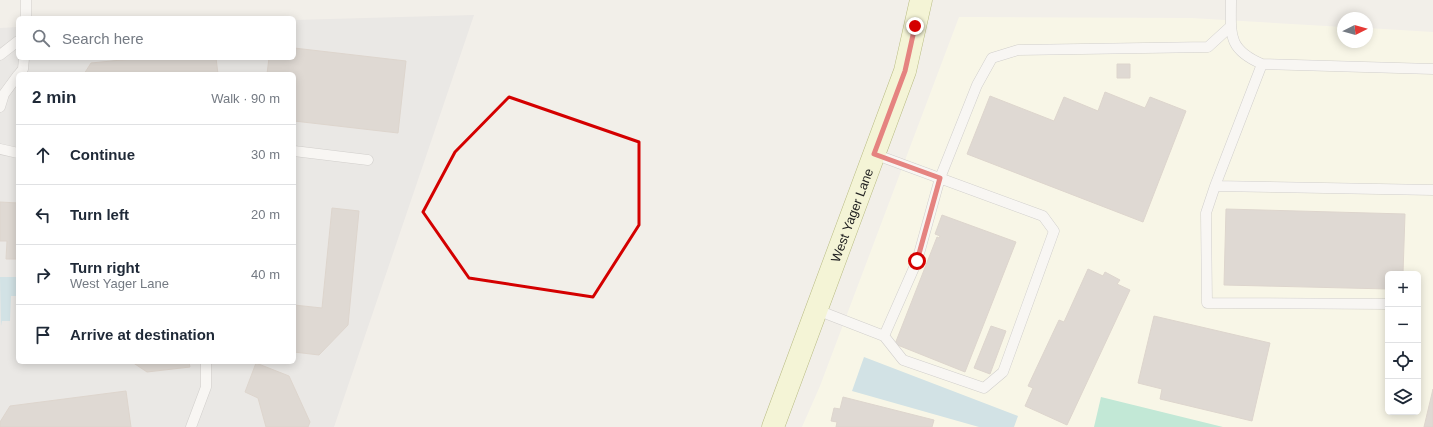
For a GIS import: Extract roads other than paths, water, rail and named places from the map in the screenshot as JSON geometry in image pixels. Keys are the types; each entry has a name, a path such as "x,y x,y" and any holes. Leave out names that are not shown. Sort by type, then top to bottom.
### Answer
{"main road":[{"name":"West Yager Lane","path":"774,427 905,71 921,0"}],"lane":[{"path":"26,0 26,16"},
{"path":"1231,0 1231,26 1234,45 1246,57 1262,64 1433,69"},
{"path":"884,336 917,261 940,178 977,85 992,58 1018,50 1208,47 1231,26"},
{"path":"0,55 16,43"},
{"path":"20,72 23,69 24,60"},
{"path":"1262,64 1206,213 1207,303 1385,304"},
{"path":"0,107 4,94 16,78"},
{"path":"0,149 16,152"},
{"path":"296,151 368,160"},
{"path":"817,310 884,336 903,360 984,388 1003,372 1054,231 1043,216 874,154"},
{"path":"1215,186 1433,190"},
{"path":"191,427 206,387 206,364"}],"water":[{"path":"0,277 16,277 16,296 11,296 10,321 2,321 1,326"},
{"path":"864,357 1018,416 1014,427 979,427 852,391"}]}
